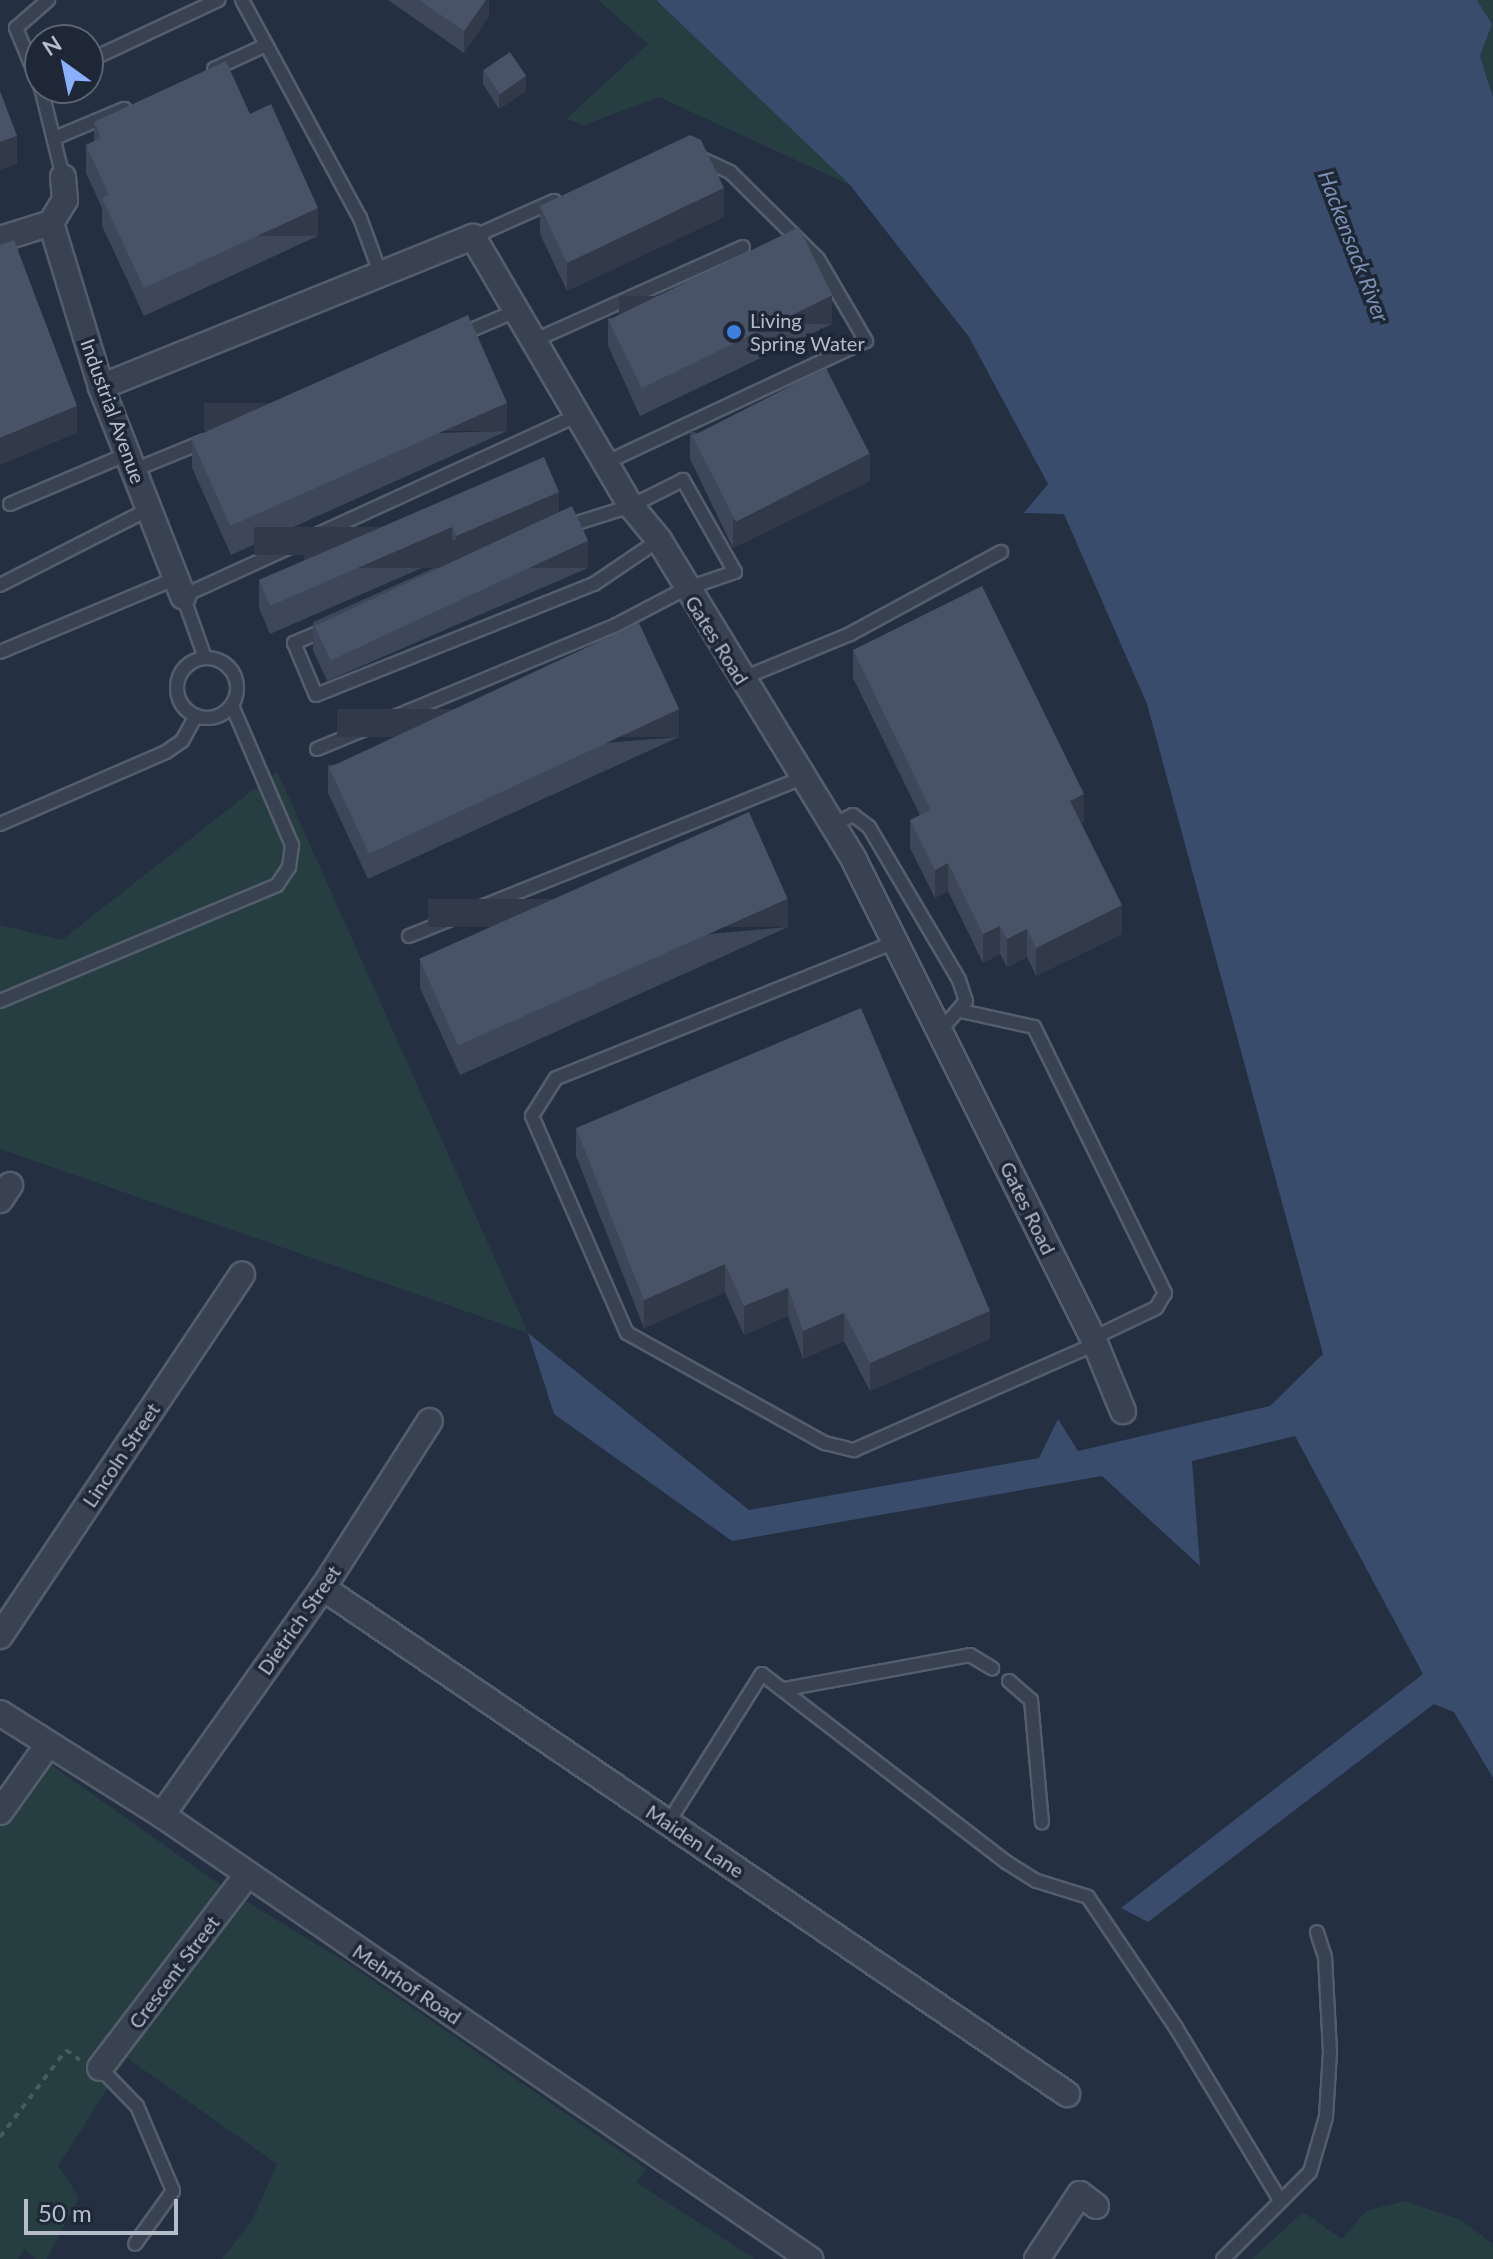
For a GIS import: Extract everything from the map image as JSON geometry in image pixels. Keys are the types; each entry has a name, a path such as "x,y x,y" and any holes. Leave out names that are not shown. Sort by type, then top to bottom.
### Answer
{"street":[{"path":"0,239 51,223 65,200 63,177"},
{"name":"Industrial Avenue","path":"51,223 101,387 180,587"},
{"path":"101,387 473,237"},
{"name":"Gates Road","path":"473,237 631,506 659,540 685,589 833,825 895,942 1094,1341 1123,1411"},
{"name":"Lincoln Street","path":"0,1636 242,1274"},
{"name":"Dietrich Street","path":"162,1815 323,1588 430,1421"},
{"name":"Maiden Lane","path":"323,1588 1067,2094"},
{"name":"Mehrhof Road","path":"0,1713 47,1746 162,1815 810,2259"},
{"path":"0,1812 47,1746"},
{"name":"Crescent Street","path":"100,2068 247,1875"},
{"path":"1037,2259 1080,2194 1096,2206"}],"lane":[{"path":"24,47 16,28 48,0"},
{"path":"104,53 218,0"},
{"path":"242,0 360,218 381,276"},
{"path":"196,77 266,45"},
{"path":"57,137 140,102"},
{"path":"46,104 57,137 63,177"},
{"path":"605,463 866,341 818,259 730,172 690,153"},
{"path":"473,237 575,192"},
{"path":"533,341 743,247"},
{"path":"442,342 516,311"},
{"path":"0,652 180,587 576,416"},
{"path":"10,504 222,434"},
{"path":"317,749 616,625 685,589 735,572 683,480 631,506 553,532"},
{"path":"0,585 149,509"},
{"path":"337,624 294,643 316,695 594,584 659,540"},
{"path":"741,679 850,634 1001,552"},
{"path":"180,587 205,658"},
{"path":"0,1001 277,885 289,867 292,845 232,706 236,678 224,662 205,658 187,666 177,683 181,703 196,716 215,717 232,706"},
{"path":"0,824 166,752 182,741 196,716"},
{"path":"409,936 803,778"},
{"path":"833,825 853,815 860,819 891,857 959,980 966,1001 961,1011 940,1031"},
{"path":"895,942 556,1078 532,1116 627,1333 825,1443 854,1450 1094,1341 1156,1308 1165,1293 1034,1027 961,1011"},
{"path":"785,1689 970,1655 992,1668"},
{"path":"668,1823 762,1674 1006,1862 1037,1881 1088,1897 1175,2026 1280,2200"},
{"path":"1009,1681 1031,1700 1042,1823"},
{"path":"1223,2259 1310,2172 1326,2117 1330,2052 1325,1957 1317,1932"},
{"path":"100,2068 137,2106 173,2191 135,2244"}],"path":[{"path":"0,2137 66,2050 100,2068"}],"green space":[{"path":"598,0 656,0 850,185 659,97 584,125 566,119 648,44"},
{"path":"1477,0 1493,0 1493,97 1480,56 1492,24"},
{"path":"277,771 528,1333 0,1149 0,925 62,940"},
{"path":"47,1762 226,1889 349,1964 646,2169 636,2182 755,2259 222,2259 252,2221 277,2164 127,2058 58,2166 79,2197 47,2259 36,2259 24,2249 18,2259 0,2259 0,1827"},
{"path":"1405,2201 1461,2220 1493,2244 1493,2259 1252,2259 1303,2212 1342,2239 1366,2211"}],"water":[{"name":"Hackensack River","path":"656,0 1477,0 1492,24 1480,56 1493,97 1493,1778 1454,1712 1434,1704 1148,1922 1121,1908 1423,1674 1295,1436 1192,1461 1200,1566 1102,1476 732,1541 554,1414 528,1333 749,1510 1039,1458 1058,1419 1078,1451 1270,1406 1323,1354 1147,704 1064,514 1024,513 1048,484 969,337 850,185"}],"building":[{"path":"419,0 486,0 464,31"},
{"path":"510,52 526,76 500,94 483,70"},
{"path":"226,61 250,114 271,104 318,208 144,288 102,198 109,195 86,145 101,138 94,122"},
{"path":"0,91 17,136 0,142"},
{"path":"690,135 701,140 724,188 567,263 540,206"},
{"path":"799,227 832,295 642,388 608,320"},
{"path":"14,240 77,406 0,438 0,245"},
{"path":"468,315 507,403 230,526 191,438"},
{"path":"826,368 870,454 736,522 692,436"},
{"path":"544,457 559,492 456,536 452,527 270,606 259,580"},
{"path":"572,506 588,540 331,660 315,626"},
{"path":"982,586 1084,794 1070,801 1122,905 1036,948 1027,929 1007,939 1000,926 983,934 948,863 935,870 910,820 931,810 853,650"},
{"path":"639,623 679,709 369,854 329,768"},
{"path":"749,812 788,899 458,1046 419,959"},
{"path":"861,1008 990,1311 870,1363 844,1313 803,1331 788,1288 744,1306 725,1264 644,1300 576,1128"}],"place":[{"name":"Living Spring Water","path":"734,332"}]}
